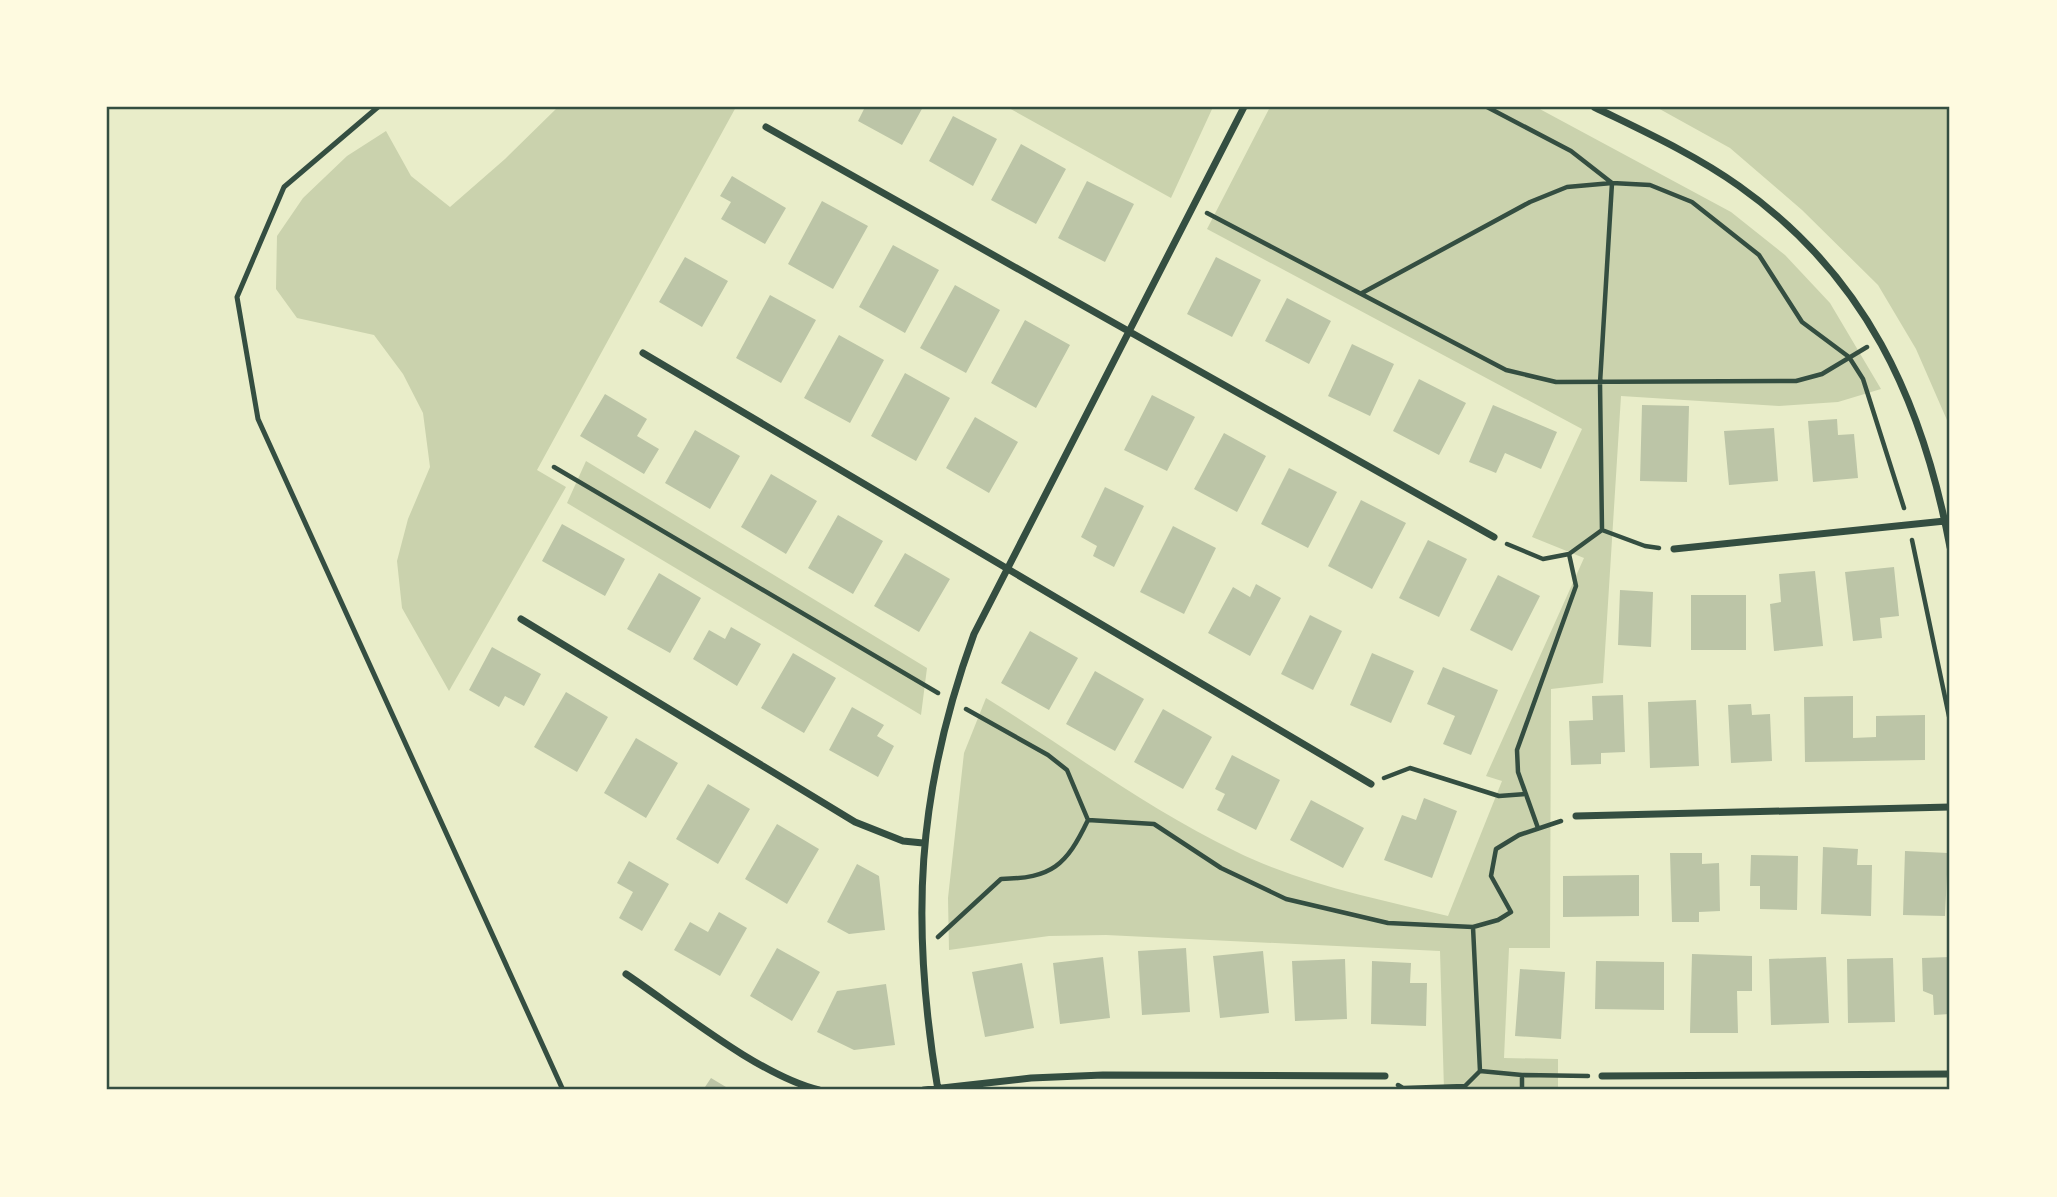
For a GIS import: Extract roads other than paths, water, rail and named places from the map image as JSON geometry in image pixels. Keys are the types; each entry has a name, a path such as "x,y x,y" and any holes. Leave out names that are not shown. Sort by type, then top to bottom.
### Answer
{"street":[{"path":"937,1089 922,952 923,843 942,731 951,701 974,634 1244,107"},
{"path":"1594,107 1693,158 1738,185 1820,254 1850,291 1879,339 1922,438 1950,547"},
{"path":"766,127 1494,537"},
{"path":"643,353 1371,784"},
{"path":"1674,549 1945,522"},
{"path":"521,619 855,822 903,841 923,843"},
{"path":"1576,816 1950,807"},
{"path":"626,974 768,1070 802,1086 819,1090"},
{"path":"1602,1076 1950,1074"},
{"path":"924,1090 1031,1078 1103,1075 1385,1076"}],"lane":[{"path":"378,107 284,187 237,297 258,419 563,1090"}]}
